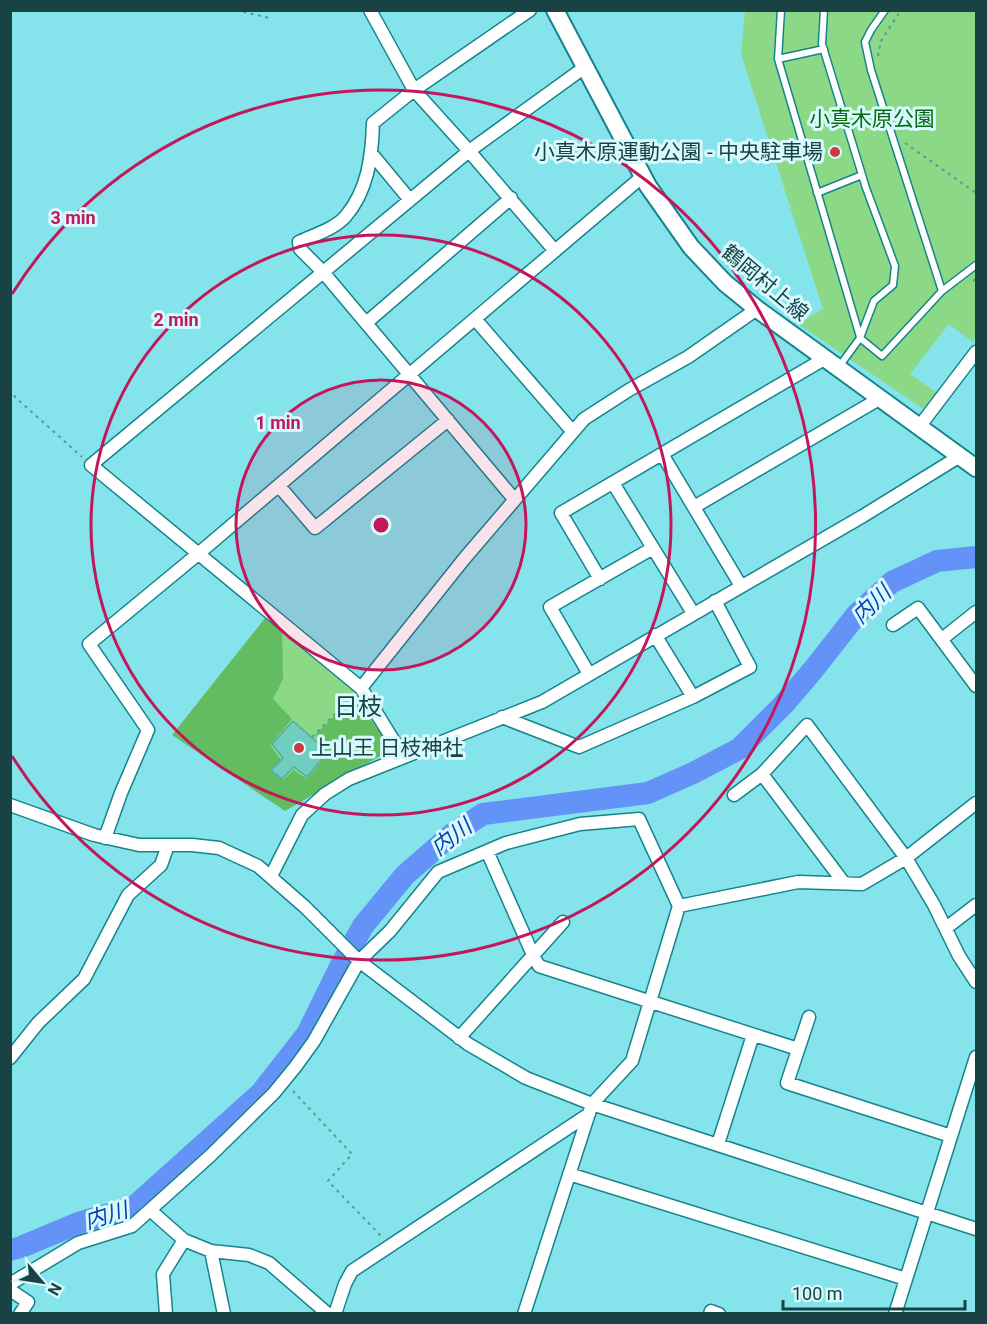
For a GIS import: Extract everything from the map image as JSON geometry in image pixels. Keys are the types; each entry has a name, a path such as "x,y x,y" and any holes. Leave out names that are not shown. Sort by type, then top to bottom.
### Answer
{"main road":[{"name":"鶴岡村上線","path":"555,10 648,186 691,247 725,283 757,309 976,468"}],"street":[{"path":"370,10 414,90 511,198 555,251"},
{"path":"514,499 323,272 300,249 299,242 344,218 358,196 369,167 373,123 414,90 530,10"},
{"path":"403,756 361,688 91,465 469,151 585,67"},
{"path":"371,153 410,200"},
{"path":"105,838 148,730 89,644 279,486 643,176"},
{"path":"366,323 511,198"},
{"path":"361,688 464,559 584,419 629,390 688,357 757,309"},
{"path":"475,320 573,432"},
{"path":"919,427 976,352"},
{"path":"600,579 561,513 662,454 831,363"},
{"path":"694,507 879,399"},
{"path":"279,486 315,528 448,420"},
{"path":"662,454 741,586"},
{"path":"271,876 302,815 325,794 349,778 542,702 863,516 960,456"},
{"path":"613,483 693,613"},
{"path":"589,674 550,607 653,548"},
{"path":"502,717 579,747 693,697 750,667 715,601"},
{"path":"893,625 918,608 976,686"},
{"path":"942,639 976,612"},
{"path":"655,635 693,697"},
{"path":"734,795 762,774 807,725 906,858 934,905 959,956 976,982"},
{"path":"762,774 844,883"},
{"path":"679,906 798,882 862,884 906,858 976,803"},
{"path":"10,805 105,838 139,845 192,845 219,848 258,866 305,907 359,961 459,1038 526,1078 590,1109 718,1144 976,1229"},
{"path":"10,1284 78,1244 132,1226 210,1156 284,1081 314,1041 359,961 390,931 438,872 506,843 580,824 639,819 679,906 632,1061 590,1109 352,1271 345,1284 336,1314"},
{"path":"10,1058 38,1023 84,979 128,895 161,865 168,845"},
{"path":"487,851 539,966 798,1049"},
{"path":"946,928 976,905"},
{"path":"459,1038 563,922"},
{"path":"809,1017 787,1083 951,1136"},
{"path":"718,1144 753,1035"},
{"path":"895,1314 976,1057"},
{"path":"524,1314 590,1109"},
{"path":"569,1174 906,1279"},
{"path":"150,1210 184,1240 211,1251 249,1255 269,1263 328,1314"},
{"path":"166,1314 163,1274 184,1240"},
{"path":"211,1251 224,1314"},
{"path":"10,1290 28,1302 20,1314"},
{"path":"710,1314 711,1311 719,1314"}],"lane":[{"path":"781,10 778,59 860,338 882,356 942,291 976,265"},
{"path":"824,10 822,44 862,175 895,267 893,285 874,301 860,338 831,363"},
{"path":"885,10 865,42 871,70 942,291"},
{"path":"778,59 824,49"},
{"path":"817,193 862,175"}],"path":[{"path":"236,10 269,18"},
{"path":"878,55 881,41 901,10"},
{"path":"891,134 976,193"},
{"path":"10,389 15,397 91,465"},
{"path":"312,737 361,688"},
{"path":"284,1081 352,1155 328,1181 390,1246"}],"green space":[{"name":"小真木原公園","path":"745,11 976,11 976,337 973,342 949,324 910,374 937,393 925,410 798,324 823,309 741,54"},
{"path":"266,617 282,629 283,679 273,699 292,719 270,745 281,760 271,770 283,780 294,770 307,779 330,751 315,735 354,696 392,749 285,811 172,735"},
{"path":"269,622 360,695 386,747 284,808 179,734"}],"building":[{"name":"上山王 日枝神社","path":"293,721 328,752 307,777 294,767 282,779 271,770 283,758 272,744"}],"waterway":[{"name":"内川","path":"10,1250 81,1222 134,1207 261,1093 307,1034 363,926 405,875 451,835 483,814 648,793 739,749 783,705 857,614 892,582 937,561 976,557"}],"place":[{"name":"小真木原運動公園 - 中央駐車場","path":"835,152"},
{"name":"上山王 日枝神社","path":"299,748"}],"district":[{"name":"日枝","path":"358,707"}]}
